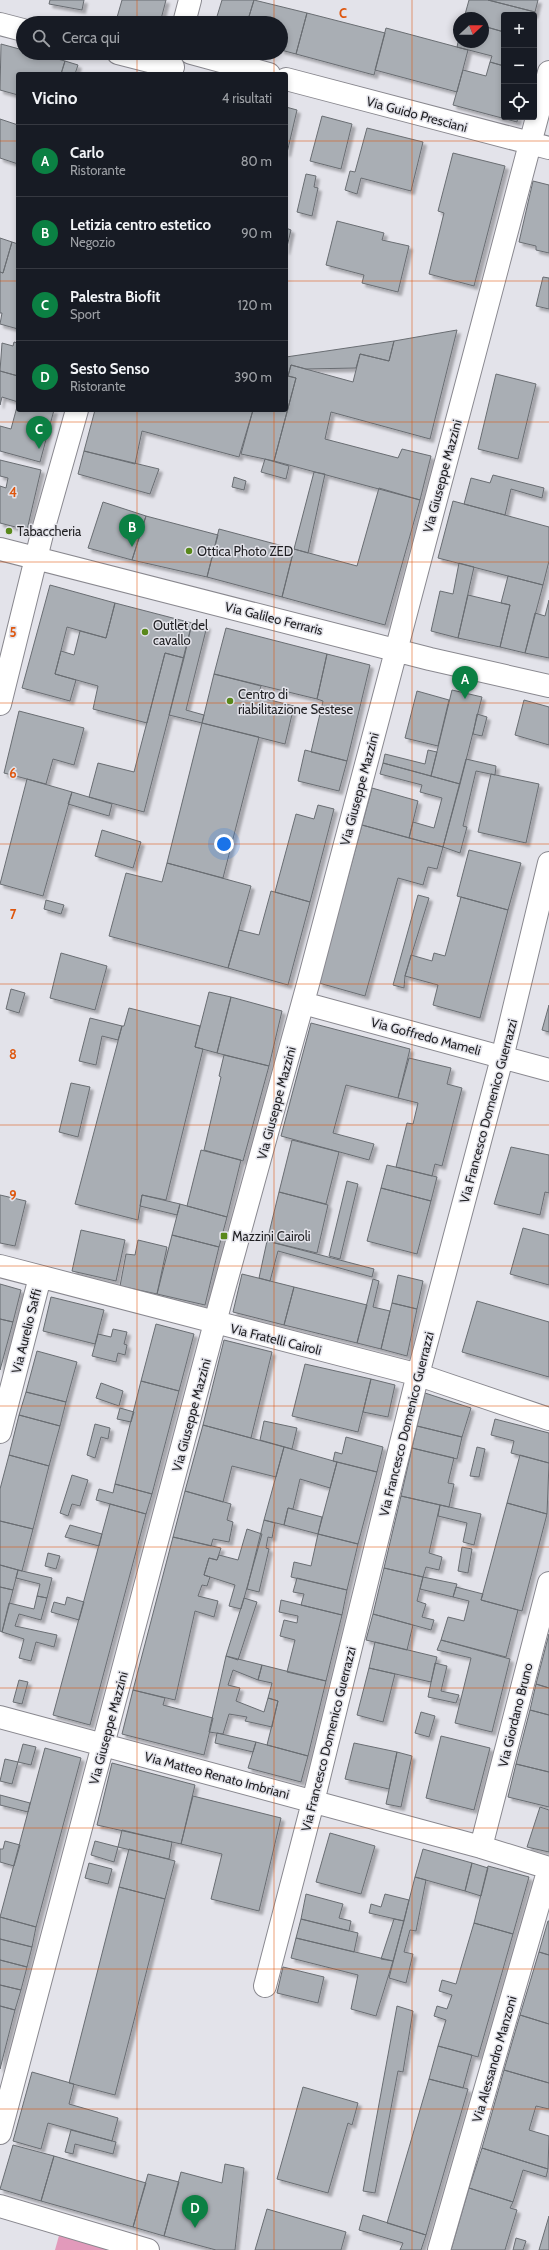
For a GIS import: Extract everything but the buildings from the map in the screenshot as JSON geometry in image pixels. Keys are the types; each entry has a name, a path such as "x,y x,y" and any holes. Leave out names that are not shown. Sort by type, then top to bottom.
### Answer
{"street":[{"path":"186,16 190,0"},
{"path":"0,24 16,28"},
{"path":"151,60 174,65"},
{"path":"216,60 261,72"},
{"name":"Via Giuseppe Mazzini","path":"0,2133 215,1324 303,1003 396,650 540,146 549,72"},
{"name":"Via Guido Presciani","path":"288,80 540,146"},
{"path":"0,704 37,557 76,412"},
{"name":"Via Galileo Ferraris","path":"0,548 396,650 549,686"},
{"name":"Via Francesco Domenico Guerrazzi","path":"265,1986 313,1802 418,1375 502,1058 549,863"},
{"name":"Via Goffredo Mameli","path":"303,1003 549,1070"},
{"name":"Via Fratelli Cairoli","path":"0,1266 215,1324 418,1375 549,1419"},
{"name":"Via Aurelio Saffi","path":"0,1432 40,1277"},
{"name":"Via Giordano Bruno","path":"481,1847 549,1583"},
{"name":"Via Matteo Renato Imbriani","path":"0,1717 481,1847 549,1868"},
{"name":"Via Alessandro Manzoni","path":"439,2250 549,1868"},
{"path":"0,2206 148,2250"}],"shaded area":[{"path":"60,2232 122,2250 55,2250"}],"place":[{"name":"Palestra Biofit","path":"39,449"},
{"name":"Tabaccheria","path":"9,531"},
{"name":"Letizia centro estetico","path":"132,547"},
{"name":"Ottica Photo ZED","path":"189,551"},
{"name":"Outlet del cavallo","path":"145,632"},
{"name":"Carlo","path":"465,699"},
{"name":"Centro di riabilitazione Sestese","path":"230,701"},
{"name":"Mazzini Cairoli","path":"224,1236"},
{"name":"Sesto Senso","path":"195,2228"}]}
